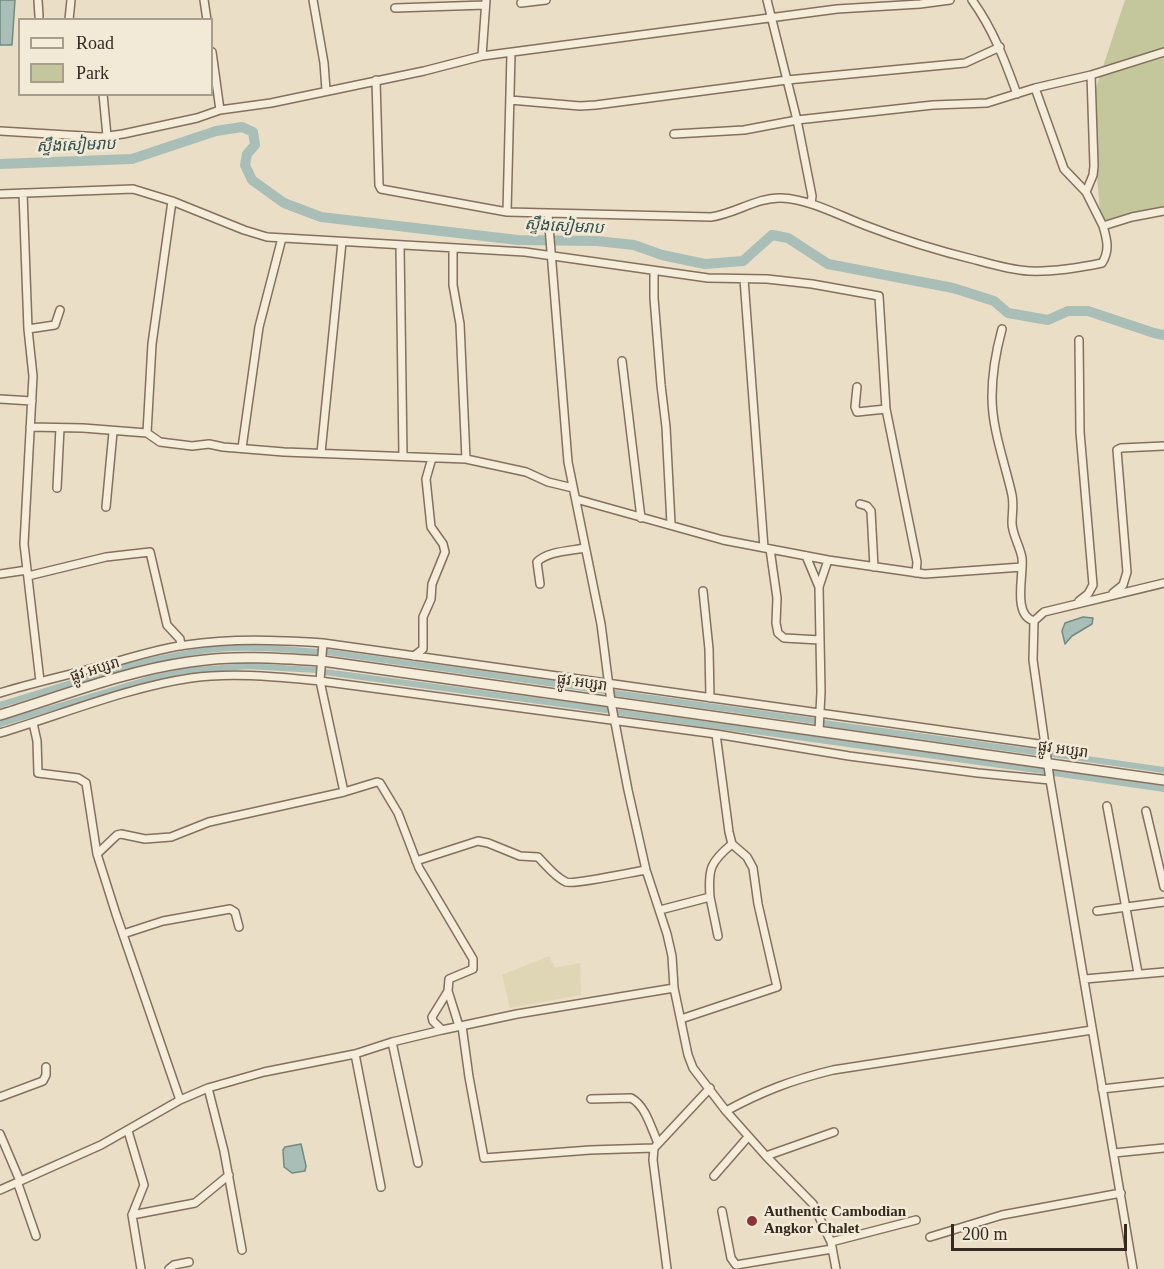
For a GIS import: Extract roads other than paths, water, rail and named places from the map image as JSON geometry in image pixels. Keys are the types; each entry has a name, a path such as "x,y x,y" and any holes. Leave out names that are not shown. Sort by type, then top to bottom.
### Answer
{"street":[{"path":"38,0 39,16"},
{"path":"69,18 71,0"},
{"path":"204,0 207,18"},
{"path":"313,0 324,63 326,90"},
{"path":"521,3 546,0"},
{"path":"767,0 797,120 812,195 811,204"},
{"path":"0,131 46,135 107,136 196,118 220,110 271,103 454,65 482,56 511,54 837,9 950,0"},
{"path":"972,0 1000,48 1017,94"},
{"path":"395,8 486,3 482,56"},
{"path":"510,100 580,106 596,105 788,81 964,63 1000,48"},
{"path":"674,134 744,130 797,120 933,105 987,103 1035,88 1091,75 1164,52"},
{"path":"507,212 511,54"},
{"path":"213,59 220,110"},
{"path":"1086,192 1093,176 1094,166 1091,75"},
{"path":"376,80 379,185 381,189 507,212 548,217 711,217 778,198 811,204 907,241 1004,268 1054,271 1102,263 1106,258 1107,247 1103,226 1086,192 1067,174 1060,161 1035,88"},
{"path":"103,96 107,136"},
{"path":"0,194 133,189 172,201 258,236 551,254 708,278 812,284 879,296 886,409 917,562 916,573"},
{"path":"23,194 28,328 33,376 24,537 40,681"},
{"path":"147,433 152,344 172,201"},
{"path":"1103,226 1132,217 1164,211"},
{"path":"548,217 568,462 601,624 611,702 646,870 660,909 672,956 674,988 686,1048 693,1068 726,1111 813,1204 831,1246 836,1269"},
{"path":"242,448 259,327 282,238"},
{"path":"321,453 342,242"},
{"path":"400,246 403,456"},
{"path":"453,249 453,285 461,336 466,459"},
{"path":"654,271 654,298 666,427 671,524"},
{"path":"744,279 767,549 777,598 778,633 784,639 820,640"},
{"path":"28,328 55,325 60,310"},
{"path":"1002,329 994,363 992,399 997,435 1014,503 1012,522 1020,549 1023,611 1027,618 1034,621"},
{"path":"1077,603 1088,594 1093,585 1080,432 1079,339"},
{"path":"622,361 641,518"},
{"path":"857,387 855,407 857,412 886,409"},
{"path":"0,399 32,401"},
{"path":"30,427 147,433 157,440 192,446 209,444 321,453 466,459 526,472 548,482 573,488"},
{"path":"57,488 60,428"},
{"path":"106,507 113,432"},
{"path":"1109,596 1123,585 1127,572 1117,450 1125,447 1164,446"},
{"path":"414,656 423,649 423,617 431,599 432,584 445,552 443,544 431,527 426,478 432,458"},
{"path":"576,499 723,540 828,560 916,573 1022,567"},
{"path":"860,504 867,506 871,511 874,567"},
{"path":"540,584 537,562 540,559 546,555 585,548"},
{"path":"0,574 28,573 85,561 150,552 167,625 180,639 182,646"},
{"path":"806,556 819,587"},
{"path":"819,731 819,587 828,560"},
{"path":"1133,1269 1050,780 1032,660 1034,621 1044,612 1164,583"},
{"path":"703,591 709,649 710,698"},
{"path":"0,693 145,653 235,640 277,640 323,643 1046,745"},
{"path":"323,643 320,681 344,792"},
{"name":"ផ្លូវ អប្សរា","path":"0,715 149,669 235,657 322,662 1164,780"},
{"path":"0,733 144,689 191,678 238,676 320,681 716,734 849,756 1050,780"},
{"path":"33,723 37,741 38,773 78,778 86,783 98,854 180,1100"},
{"path":"681,1019 777,987 758,904 753,868 750,860 732,844 716,734"},
{"path":"98,854 117,835 145,839 171,837 209,822 380,783 396,807 416,861 474,962 474,967 470,970 449,979 448,991 461,1026 484,1158 656,1146"},
{"path":"1107,806 1138,973"},
{"path":"1146,811 1164,887"},
{"path":"416,861 478,841 520,856 538,857 563,881 572,884 646,870"},
{"path":"718,936 708,879 711,866 732,844"},
{"path":"660,909 710,897"},
{"path":"1097,911 1164,902"},
{"path":"123,934 163,921 230,909 235,912 239,927"},
{"path":"1085,979 1164,972"},
{"path":"0,1190 101,1145 180,1100 208,1088 264,1072 355,1054 442,1030 517,1014 674,988"},
{"path":"442,1030 432,1017 448,991"},
{"path":"726,1111 772,1088 833,1070 1092,1030"},
{"path":"392,1042 418,1162"},
{"path":"355,1054 381,1187"},
{"path":"0,1097 43,1081 46,1066"},
{"path":"1102,1089 1164,1082"},
{"path":"208,1088 229,1175 242,1250"},
{"path":"667,1269 653,1160 656,1146 710,1088"},
{"path":"591,1099 631,1098 636,1101 642,1107 656,1146"},
{"path":"128,1131 144,1185 132,1215 141,1269"},
{"path":"766,1156 834,1132"},
{"path":"0,1134 19,1182 36,1236"},
{"path":"714,1176 748,1137"},
{"path":"1114,1153 1164,1148"},
{"path":"132,1215 198,1201 229,1175"},
{"path":"930,1237 1002,1215 1121,1192"},
{"path":"722,1211 731,1258 736,1265 831,1246 916,1220"},
{"path":"169,1269 174,1265 189,1262"}],"water":[{"path":"0,0 15,0 12,45 0,45"},
{"path":"1083,617 1093,618 1092,624 1072,636 1065,644 1062,631 1065,623"},
{"path":"301,1144 305,1171 292,1173 284,1167 283,1150 285,1147"}],"waterway":[{"name":"ស្ទឹងសៀមរាប","path":"0,164 132,159 216,131 242,127 253,132 255,145 247,154 245,165 252,180 284,203 321,217 518,240 597,241 634,245 662,255 705,264 743,261 772,235 788,238 828,264 953,288 994,301 1008,313 1048,320 1068,311 1088,311 1164,335"},
{"path":"0,705 107,672 189,653 242,648 318,652"},
{"path":"327,652 605,691"},
{"path":"0,724 183,671 248,666 316,670"},
{"path":"325,672 606,710"},
{"path":"615,693 815,721"},
{"path":"616,712 1044,771"},
{"path":"824,723 1042,753"},
{"path":"1052,754 1164,770"},
{"path":"1054,773 1164,789"}],"place":[{"name":"Authentic Cambodian Angkor Chalet","path":"752,1221"}]}
